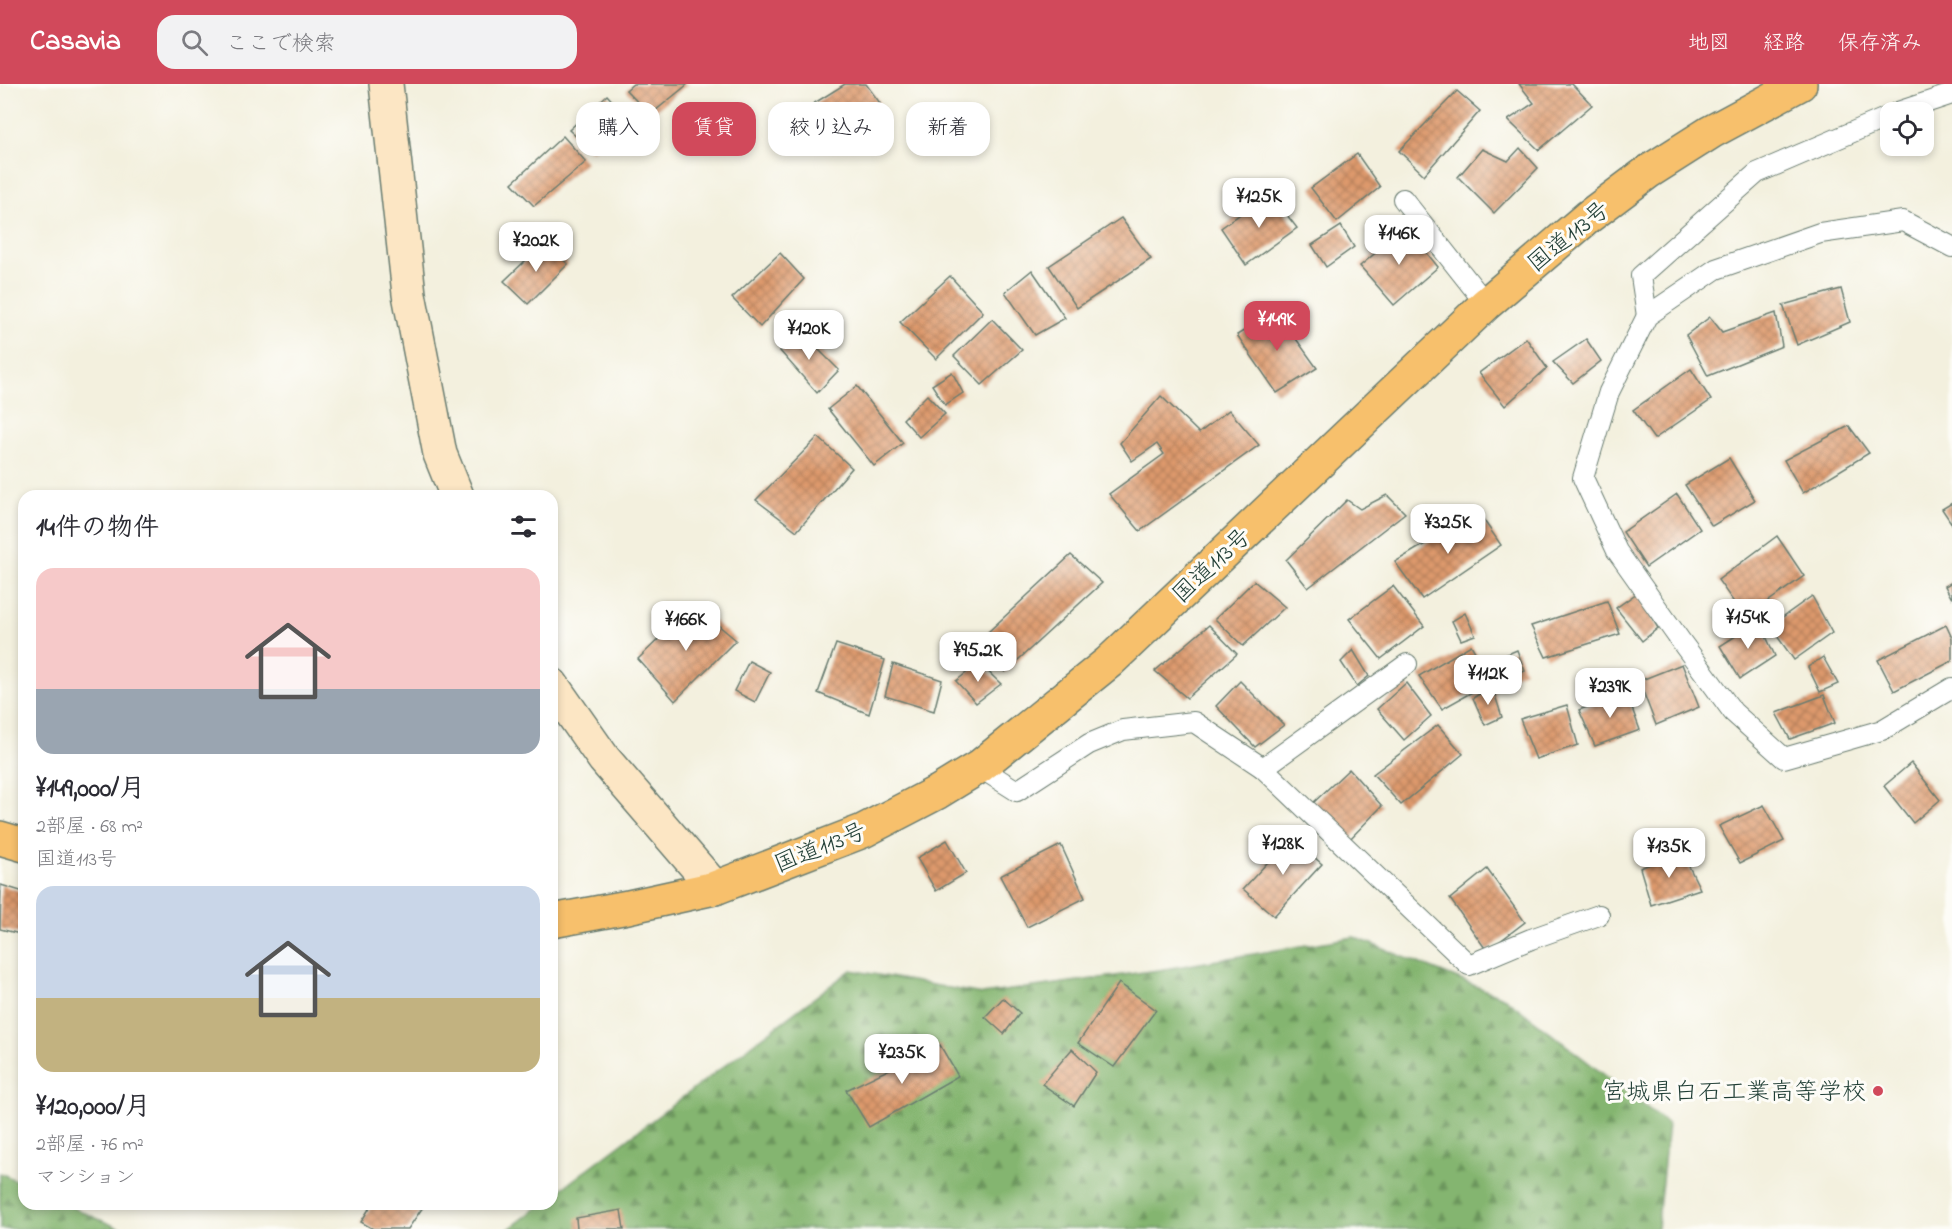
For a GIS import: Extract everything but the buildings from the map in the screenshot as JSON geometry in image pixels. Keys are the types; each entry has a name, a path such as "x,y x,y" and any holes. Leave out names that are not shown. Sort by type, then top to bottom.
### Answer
{"highway":[{"name":"国道113号","path":"558,920 628,908 715,888 863,831 938,792 979,767 1109,662 1486,304 1588,217 1648,172 1711,132 1800,84"},
{"path":"0,838 18,843"}],"street":[{"path":"386,84 409,294 440,454 455,490"},
{"path":"558,694 604,759 715,888"}],"lane":[{"path":"1928,102 1952,94"},
{"path":"1647,316 1641,276 1757,173 1880,120"},
{"path":"1403,199 1486,304"},
{"path":"1952,247 1903,221 1820,233 1716,269 1647,316 1609,392 1583,478 1617,551 1733,712 1784,758 1882,730 1952,687"},
{"path":"1263,768 1407,664"},
{"path":"979,767 1017,791 1089,744 1123,730 1194,722 1263,768 1469,965 1531,939 1599,915"}],"green space":[{"path":"1354,937 1505,998 1668,1124 1657,1229 509,1229 534,1210 558,1210 558,1191 851,970 982,994 1159,970"},
{"path":"0,1173 18,1181 18,1210 78,1210 121,1229 0,1229"}],"place":[{"name":"宮城県白石工業高等学校","path":"1878,1091"}]}
